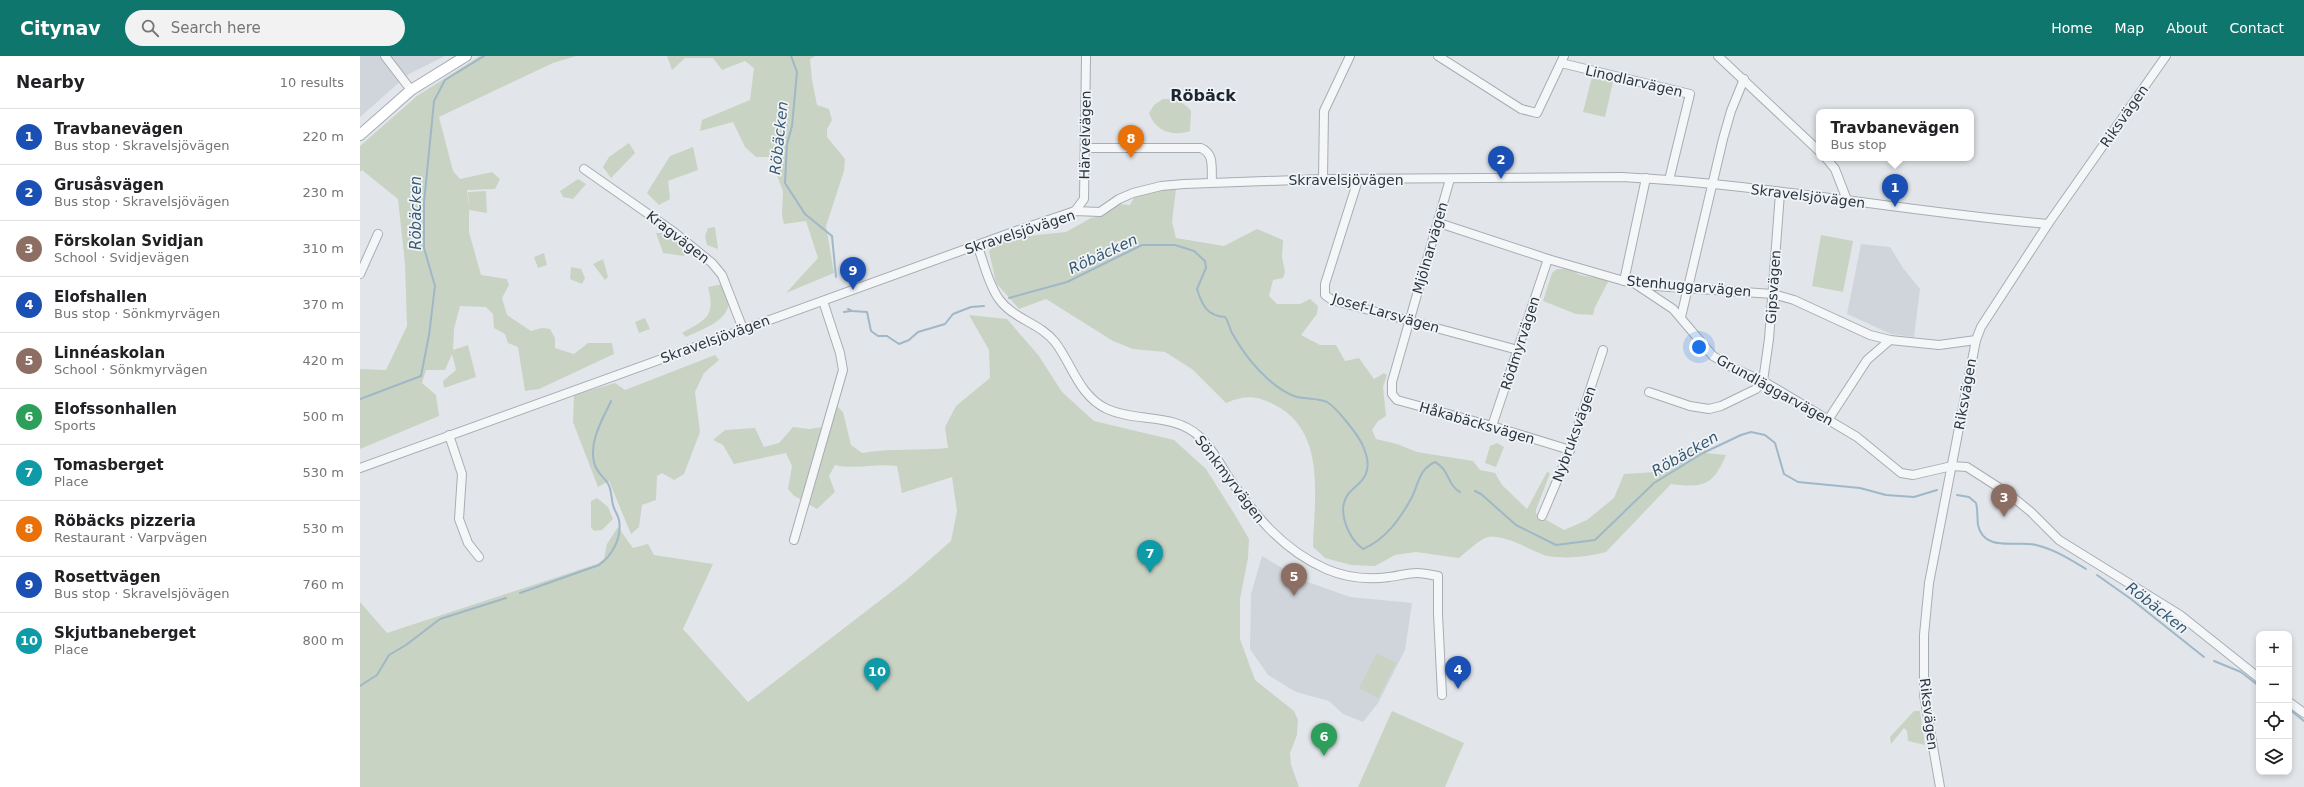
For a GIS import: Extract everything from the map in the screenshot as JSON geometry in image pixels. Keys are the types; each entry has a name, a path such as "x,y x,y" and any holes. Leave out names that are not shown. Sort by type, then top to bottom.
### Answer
{"main road":[{"path":"360,135 411,90 466,56"}],"street":[{"path":"385,56 411,90"},
{"name":"Härvelvägen","path":"1075,211 1084,199 1086,56"},
{"path":"1323,179 1324,111 1350,56"},
{"path":"1438,56 1521,109 1537,113 1563,60"},
{"path":"1718,56 1816,148"},
{"name":"Riksvägen","path":"1940,787 1924,695 1924,635 1929,583 1976,340 1980,327 2048,224 2166,56"},
{"name":"Linodlarvägen","path":"1563,60 1690,94 1669,180"},
{"path":"1681,317 1731,112 1744,79"},
{"path":"1085,148 1201,148 1208,151 1211,156 1212,182"},
{"path":"1828,161 1835,169 1847,200"},
{"name":"Kragvägen","path":"584,169 674,232 712,263 722,275 743,329"},
{"path":"1624,281 1646,178"},
{"name":"Skravelsjövägen","path":"360,468 978,245 1075,211 1100,212 1119,199 1133,193 1161,186 1212,182 1323,179 1646,178 1847,200 1992,220 2048,224"},
{"name":"Mjölnarvägen","path":"1391,387 1408,321 1439,223 1450,179"},
{"name":"Josef-Larsvägen","path":"1358,180 1325,284 1325,295 1332,300 1518,350"},
{"name":"Gipsvägen","path":"1763,381 1769,339 1780,193"},
{"name":"Stenhuggarvägen","path":"1439,223 1548,260 1624,281 1689,288 1773,294 1794,300 1870,335 1890,340 1939,345 1976,340"},
{"path":"360,274 378,234"},
{"name":"Sönkmyrvägen","path":"978,245 994,290 1004,306 1046,333 1060,349 1084,390 1096,402 1107,409 1122,414 1168,420 1192,430 1208,448 1252,510 1287,546 1327,569 1354,578 1387,577 1417,573 1438,576 1442,695"},
{"name":"Rödmyrvägen","path":"1492,426 1548,260"},
{"name":"Grundläggarvägen","path":"1634,283 1662,300 1681,317 1713,356 1733,368 1763,381 1857,437 1901,473 1912,475 1952,466"},
{"path":"794,540 842,370 840,354 823,300"},
{"path":"1828,420 1867,360 1890,340"},
{"name":"Nybruksvägen","path":"1542,516 1570,450 1603,350"},
{"path":"1649,392 1690,406 1709,409 1721,406 1756,389 1763,381"},
{"name":"Håkabäcksvägen","path":"1391,387 1394,397 1397,400 1492,426 1570,450"},
{"path":"449,435 462,474 459,519 468,543 479,557"},
{"path":"1952,466 1967,467 2009,494 2031,512 2059,540 2180,615 2256,676"},
{"path":"2290,703 2304,713"}],"shaded area":[{"path":"360,56 445,56 409,74 360,117"},
{"path":"1861,244 1890,247 1903,268 1920,289 1914,337 1891,334 1847,314"},
{"path":"1262,556 1302,580 1350,597 1412,603 1405,650 1378,703 1363,722 1343,714 1329,701 1296,692 1268,675 1250,649 1251,594"}],"green space":[{"path":"480,56 576,56 553,63 439,117 453,171 460,179 492,172 500,179 495,189 467,190 469,208 468,192 486,191 487,213 469,210 469,232 481,275 507,279 509,285 502,298 507,315 531,331 542,328 550,329 555,338 555,348 574,354 588,343 612,343 614,354 539,389 525,391 518,347 508,343 505,334 494,328 493,314 486,307 460,306 454,329 453,350 468,345 476,377 444,388 443,381 456,370 452,354 445,370 426,370 422,383 436,395 439,416 360,449 360,369 386,370 407,326 405,264 398,199 362,170 360,172 360,146 417,96"},
{"path":"667,56 815,56 810,59 817,105 829,109 832,120 827,129 827,137 845,159 844,171 826,226 834,273 786,293 818,258 806,221 784,224 782,215 783,191 770,157 756,157 745,147 733,122 700,131 702,120 750,100 754,68 745,61 722,70 713,58 685,58 672,70"},
{"path":"1592,77 1613,82 1605,117 1583,112"},
{"path":"1163,99 1179,101 1191,111 1190,131 1184,133 1171,133 1160,128 1156,124 1149,113 1154,105"},
{"path":"629,143 635,153 611,178 603,167 609,157"},
{"path":"693,147 698,170 668,181 670,199 659,205 647,193 670,156"},
{"path":"578,179 586,184 573,199 563,197 560,191"},
{"path":"1160,189 1176,189 1172,222 1176,238 1224,246 1257,229 1283,240 1282,257 1285,272 1283,278 1273,280 1269,296 1277,304 1300,304 1310,299 1318,306 1317,314 1301,335 1320,345 1336,345 1345,361 1359,358 1374,379 1384,373 1387,375 1383,387 1386,416 1378,421 1372,430 1376,439 1397,444 1417,452 1473,461 1480,470 1495,473 1502,485 1527,509 1547,472 1550,473 1536,510 1536,514 1564,530 1587,520 1614,498 1624,474 1656,472 1701,442 1706,453 1726,455 1716,473 1706,483 1691,486 1671,484 1606,552 1599,554 1570,557 1548,556 1507,539 1490,537 1480,541 1459,558 1416,552 1395,555 1375,566 1351,565 1325,558 1313,547 1315,488 1314,468 1310,449 1303,432 1292,417 1275,405 1262,399 1245,397 1226,403 1192,369 1165,352 1133,349 1113,341 1046,299 1019,309 996,283 989,251 994,245 1009,238 1066,232 1091,218 1101,216 1119,204 1130,205 1135,196"},
{"path":"715,227 718,249 707,245 705,236 708,228"},
{"path":"656,233 662,233 687,249 684,256 663,253"},
{"path":"1821,235 1853,241 1843,292 1812,286"},
{"path":"544,253 547,265 538,268 534,257"},
{"path":"603,259 608,277 605,280 593,264"},
{"path":"571,267 581,269 585,278 582,284 570,279"},
{"path":"1557,269 1569,269 1580,275 1609,280 1595,307 1593,315 1576,314 1543,301 1552,273"},
{"path":"723,284 729,302 724,315 719,320 686,337 682,333 703,320 710,311 711,305 708,287"},
{"path":"969,315 1007,319 1039,356 1062,392 1094,421 1174,440 1206,469 1249,539 1248,558 1240,599 1240,639 1255,680 1294,711 1298,720 1297,735 1290,753 1291,765 1299,787 360,787 360,602 387,633 597,564 604,559 607,544 618,527 633,548 648,544 654,555 713,564 683,629 748,702 904,582 951,541 957,511 952,477 902,493 897,466 881,465 850,467 835,465 829,476 835,492 817,509 793,495 788,489 792,466 786,453 734,464 723,445 713,440 725,430 755,428 764,447 779,443 793,427 809,429 829,426 836,405 843,412 851,445 862,453 948,448 945,427 956,406 990,378 989,350"},
{"path":"645,318 650,329 639,333 635,322"},
{"path":"715,355 719,360 704,373 695,392 700,432 684,474 674,480 662,473 657,476 656,500 642,505 639,527 631,534 609,481 598,487 573,422 574,395 615,383 625,390"},
{"path":"1497,443 1504,447 1496,467 1485,463 1490,446"},
{"path":"597,498 608,507 613,519 602,530 594,531 591,527 591,501"},
{"path":"1377,653 1396,663 1378,698 1359,688"},
{"path":"1392,711 1464,743 1445,787 1358,787"},
{"path":"1914,711 1920,711 1925,745 1908,741 1907,731 1904,728 1891,744 1890,737"}],"waterway":[{"name":"Röbäcken","path":"360,399 421,376 429,335 435,286 424,248 424,203 434,101 445,80 484,56"},
{"name":"Röbäcken","path":"791,56 797,72 792,126 787,144 785,183 805,214 832,236 836,277"},
{"name":"Röbäcken","path":"1009,298 1067,282 1142,245 1175,245 1194,251 1205,261 1206,268 1197,289 1203,305 1210,312 1225,317 1236,340 1253,364 1263,375 1282,390 1297,397 1327,402 1342,416 1361,441 1368,464 1366,474 1349,493 1343,508 1349,531 1363,549 1379,540 1391,528 1402,514 1414,493 1422,473 1429,465 1435,462 1440,465 1453,485 1460,492"},
{"name":"Röbäcken","path":"848,309 852,311 867,312 871,331 878,336 887,336 899,344 909,340 918,332 945,324 953,314 971,307 984,306"},
{"name":"Röbäcken","path":"844,312 851,311"},
{"path":"520,593 599,565 612,551 618,539 620,526 610,487 596,468 593,454 595,438 611,401"},
{"name":"Röbäcken","path":"1475,491 1481,494 1516,525 1556,545 1595,540 1654,483 1703,453 1741,435 1751,432 1765,435 1775,443 1784,474 1798,482 1860,488 1886,495 1914,497 1937,490"},
{"name":"Röbäcken","path":"1957,495 1969,497 1976,503 1978,525 1981,534 1987,539 2002,544 2028,544 2043,547 2062,555 2086,569"},
{"name":"Röbäcken","path":"2097,575 2131,599 2204,657"},
{"path":"360,686 377,675 389,655 406,645 440,619 506,598"},
{"name":"Röbäcken","path":"2214,661 2241,672 2256,684"},
{"name":"Röbäcken","path":"2292,711 2304,721"}],"place":[{"name":"Röbäcks pizzeria","path":"1131,158"},
{"name":"Grusåsvägen","path":"1501,179"},
{"name":"Travbanevägen","path":"1895,207"},
{"name":"Rosettvägen","path":"853,290"},
{"name":"Förskolan Svidjan","path":"2004,517"},
{"name":"Tomasberget","path":"1150,573"},
{"name":"Linnéaskolan","path":"1294,596"},
{"name":"Elofshallen","path":"1458,689"},
{"name":"Skjutbaneberget","path":"877,691"},
{"name":"Elofssonhallen","path":"1324,756"}],"district":[{"name":"Röbäck","path":"1203,95"}]}
